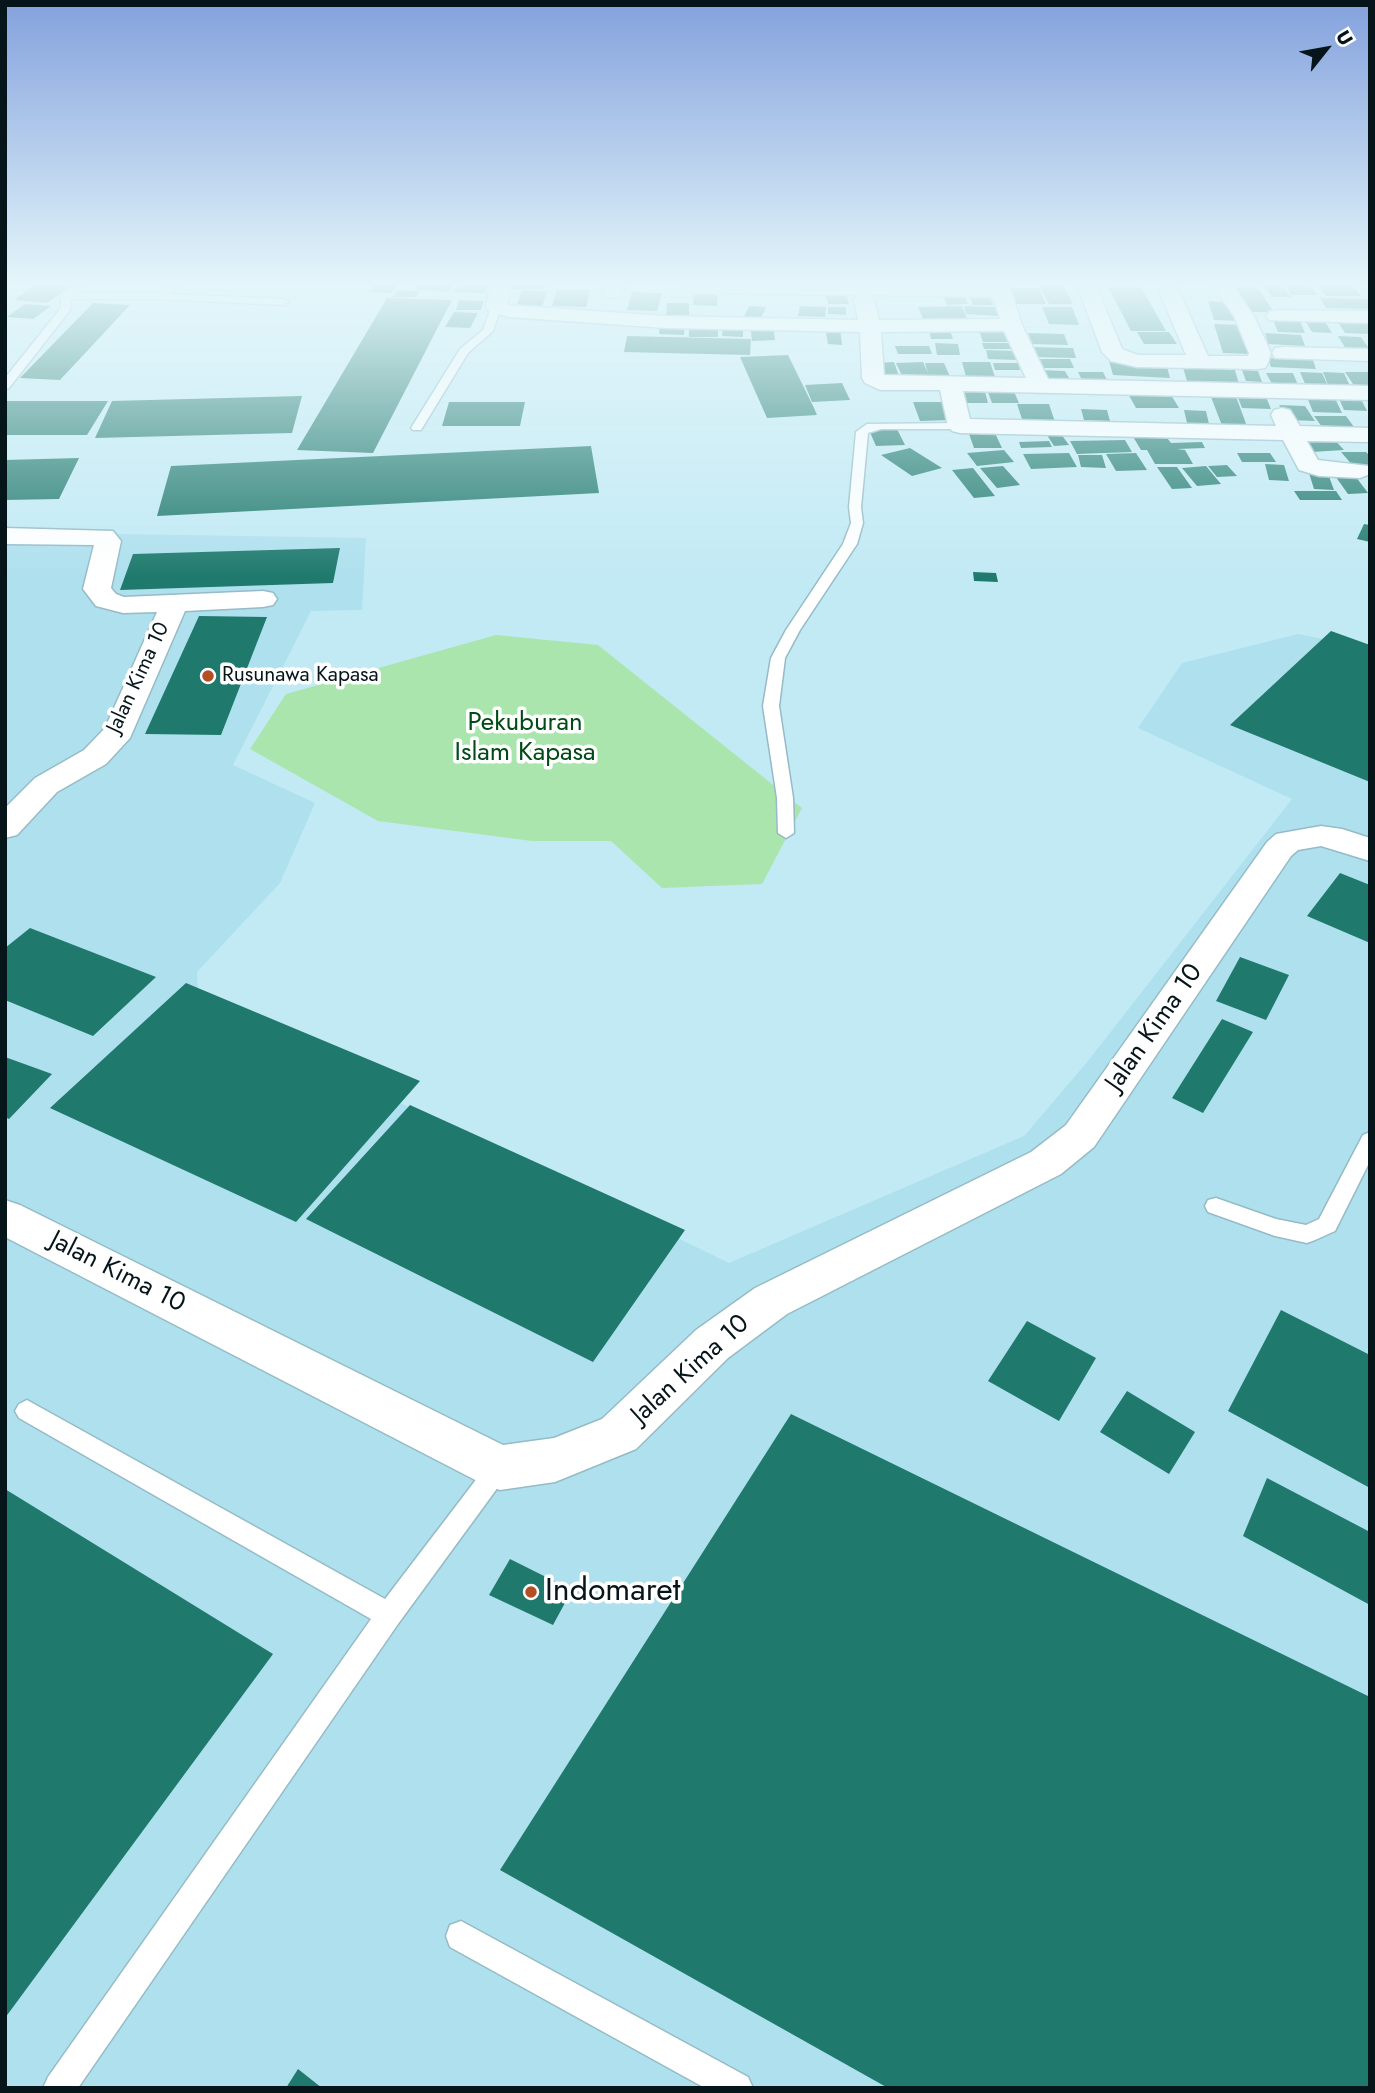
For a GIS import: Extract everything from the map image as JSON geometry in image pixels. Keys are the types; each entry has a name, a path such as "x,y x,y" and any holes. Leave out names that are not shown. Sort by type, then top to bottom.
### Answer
{"street":[{"path":"881,383 1370,393"},
{"path":"950,385 960,426 1370,435"},
{"path":"1112,387 1131,430"},
{"path":"1270,391 1305,461 1312,467 1360,471"},
{"path":"5,536 104,537 108,541 97,589 106,600 123,604 174,604 263,599"},
{"name":"Jalan Kima 10","path":"5,828 46,785 95,757 119,731 174,604"},
{"name":"Jalan Kima 10","path":"5,1217 500,1468 555,1460 620,1434 712,1344 771,1301 1046,1163 1080,1136 1279,849 1288,841 1321,836 1342,839 1370,850"}],"lane":[{"path":"417,428 445,383"},
{"path":"786,833 785,798 771,706 778,658 850,544 857,523 855,507 863,432 867,427 881,426 960,426"},
{"path":"1216,1206 1275,1227 1307,1234 1327,1225 1370,1140"},
{"path":"26,1411 389,1615"},
{"path":"59,2088 389,1615 500,1468"},
{"path":"461,1936 737,2088"}],"shaded area":[{"path":"5,532 366,538 362,610 311,611 233,765 315,803 280,883 197,972 199,1005 729,1263 1024,1136 1088,1061 1292,799 1138,728 1182,663 1298,634 1370,648 1370,2088 5,2088"}],"green space":[{"name":"Pekuburan Islam Kapasa","path":"496,635 598,645 802,808 762,884 662,888 611,841 532,841 378,821 250,749 286,694"}],"building":[{"path":"337,383 409,383 373,453 297,450"},
{"path":"751,383 801,383 817,415 767,418"},
{"path":"842,383 850,400 812,402 805,385"},
{"path":"1297,383 1298,385 1272,384"},
{"path":"1305,383 1326,383 1328,386 1306,386"},
{"path":"1327,383 1348,383 1350,386 1328,385"},
{"path":"1352,383 1369,383 1370,388 1355,387"},
{"path":"958,387 984,388 988,403 961,403"},
{"path":"986,387 1012,387 1019,403 992,403"},
{"path":"1126,390 1168,390 1179,408 1136,408"},
{"path":"1235,390 1264,392 1271,409 1242,408"},
{"path":"1209,392 1235,394 1248,429 1223,428"},
{"path":"1305,392 1333,394 1342,413 1313,412"},
{"path":"1337,394 1359,395 1367,411 1344,410"},
{"path":"302,396 292,433 95,438 112,401"},
{"path":"5,401 108,401 87,435 5,435"},
{"path":"449,402 525,402 520,426 442,426"},
{"path":"913,402 943,402 950,420 920,421"},
{"path":"1017,404 1049,404 1055,422 1023,422"},
{"path":"1279,405 1305,406 1315,421 1288,420"},
{"path":"1081,409 1107,410 1110,421 1084,420"},
{"path":"1184,410 1206,411 1209,424 1187,423"},
{"path":"1314,416 1346,416 1354,427 1322,427"},
{"path":"897,429 905,445 876,446 869,430"},
{"path":"968,431 994,431 1002,448 974,448"},
{"path":"1061,434 1069,445 1054,446 1047,435"},
{"path":"1164,434 1171,443 1202,442 1205,448 1177,449 1185,450 1193,464 1155,464 1147,450 1141,450 1132,435"},
{"path":"1331,436 1344,450 1311,452 1299,437"},
{"path":"1125,440 1132,452 1077,454 1070,441"},
{"path":"1049,441 1052,447 1021,448 1019,442"},
{"path":"591,446 599,493 157,516 171,466"},
{"path":"910,448 942,468 912,476 881,455"},
{"path":"1004,450 1014,462 977,466 967,453"},
{"path":"1341,452 1366,452 1370,456 1370,467 1354,467"},
{"path":"1069,453 1077,467 1031,469 1023,454"},
{"path":"1136,453 1147,470 1116,471 1106,454"},
{"path":"1237,453 1270,453 1276,462 1242,462"},
{"path":"1078,455 1102,455 1106,468 1081,467"},
{"path":"79,458 59,499 5,500 5,460"},
{"path":"1265,464 1284,465 1289,481 1269,480"},
{"path":"1227,465 1237,476 1217,477 1208,466"},
{"path":"1003,466 1020,485 997,488 980,468"},
{"path":"1206,466 1221,484 1197,486 1182,468"},
{"path":"1157,467 1177,467 1192,488 1172,489"},
{"path":"973,468 995,496 974,498 952,470"},
{"path":"1308,470 1327,471 1334,490 1314,489"},
{"path":"1333,473 1353,473 1368,493 1348,494"},
{"path":"1294,491 1336,491 1342,500 1300,500"},
{"path":"1364,524 1370,525 1370,542 1357,539"},
{"name":"Rusunawa Kapasa","path":"340,548 333,583 120,590 133,554"},
{"path":"973,572 996,573 998,582 974,581"},
{"name":"Rusunawa Kapasa","path":"199,616 267,617 221,735 145,734"},
{"path":"1331,631 1370,645 1370,782 1230,725"},
{"path":"1340,873 1370,885 1370,943 1307,916"},
{"path":"30,928 156,977 93,1036 5,1000 5,948"},
{"path":"1240,957 1289,975 1266,1020 1216,1001"},
{"path":"186,983 420,1081 296,1222 50,1108"},
{"path":"1222,1019 1253,1032 1203,1113 1172,1098"},
{"path":"5,1057 52,1074 9,1119 5,1117"},
{"path":"410,1105 685,1230 593,1362 306,1219"},
{"path":"1281,1310 1370,1355 1370,1488 1228,1411"},
{"path":"1027,1321 1096,1358 1059,1421 988,1381"},
{"path":"1127,1391 1195,1432 1169,1474 1100,1432"},
{"path":"791,1414 1370,1697 1370,2088 888,2088 500,1870"},
{"path":"1267,1478 1370,1532 1370,1605 1243,1536"},
{"path":"5,1489 273,1654 5,2018"},
{"name":"Indomaret","path":"510,1559 572,1590 553,1625 489,1595"},
{"path":"298,2069 322,2088 286,2088"}],"place":[{"name":"Rusunawa Kapasa","path":"208,676"},
{"name":"Indomaret","path":"531,1592"}]}
